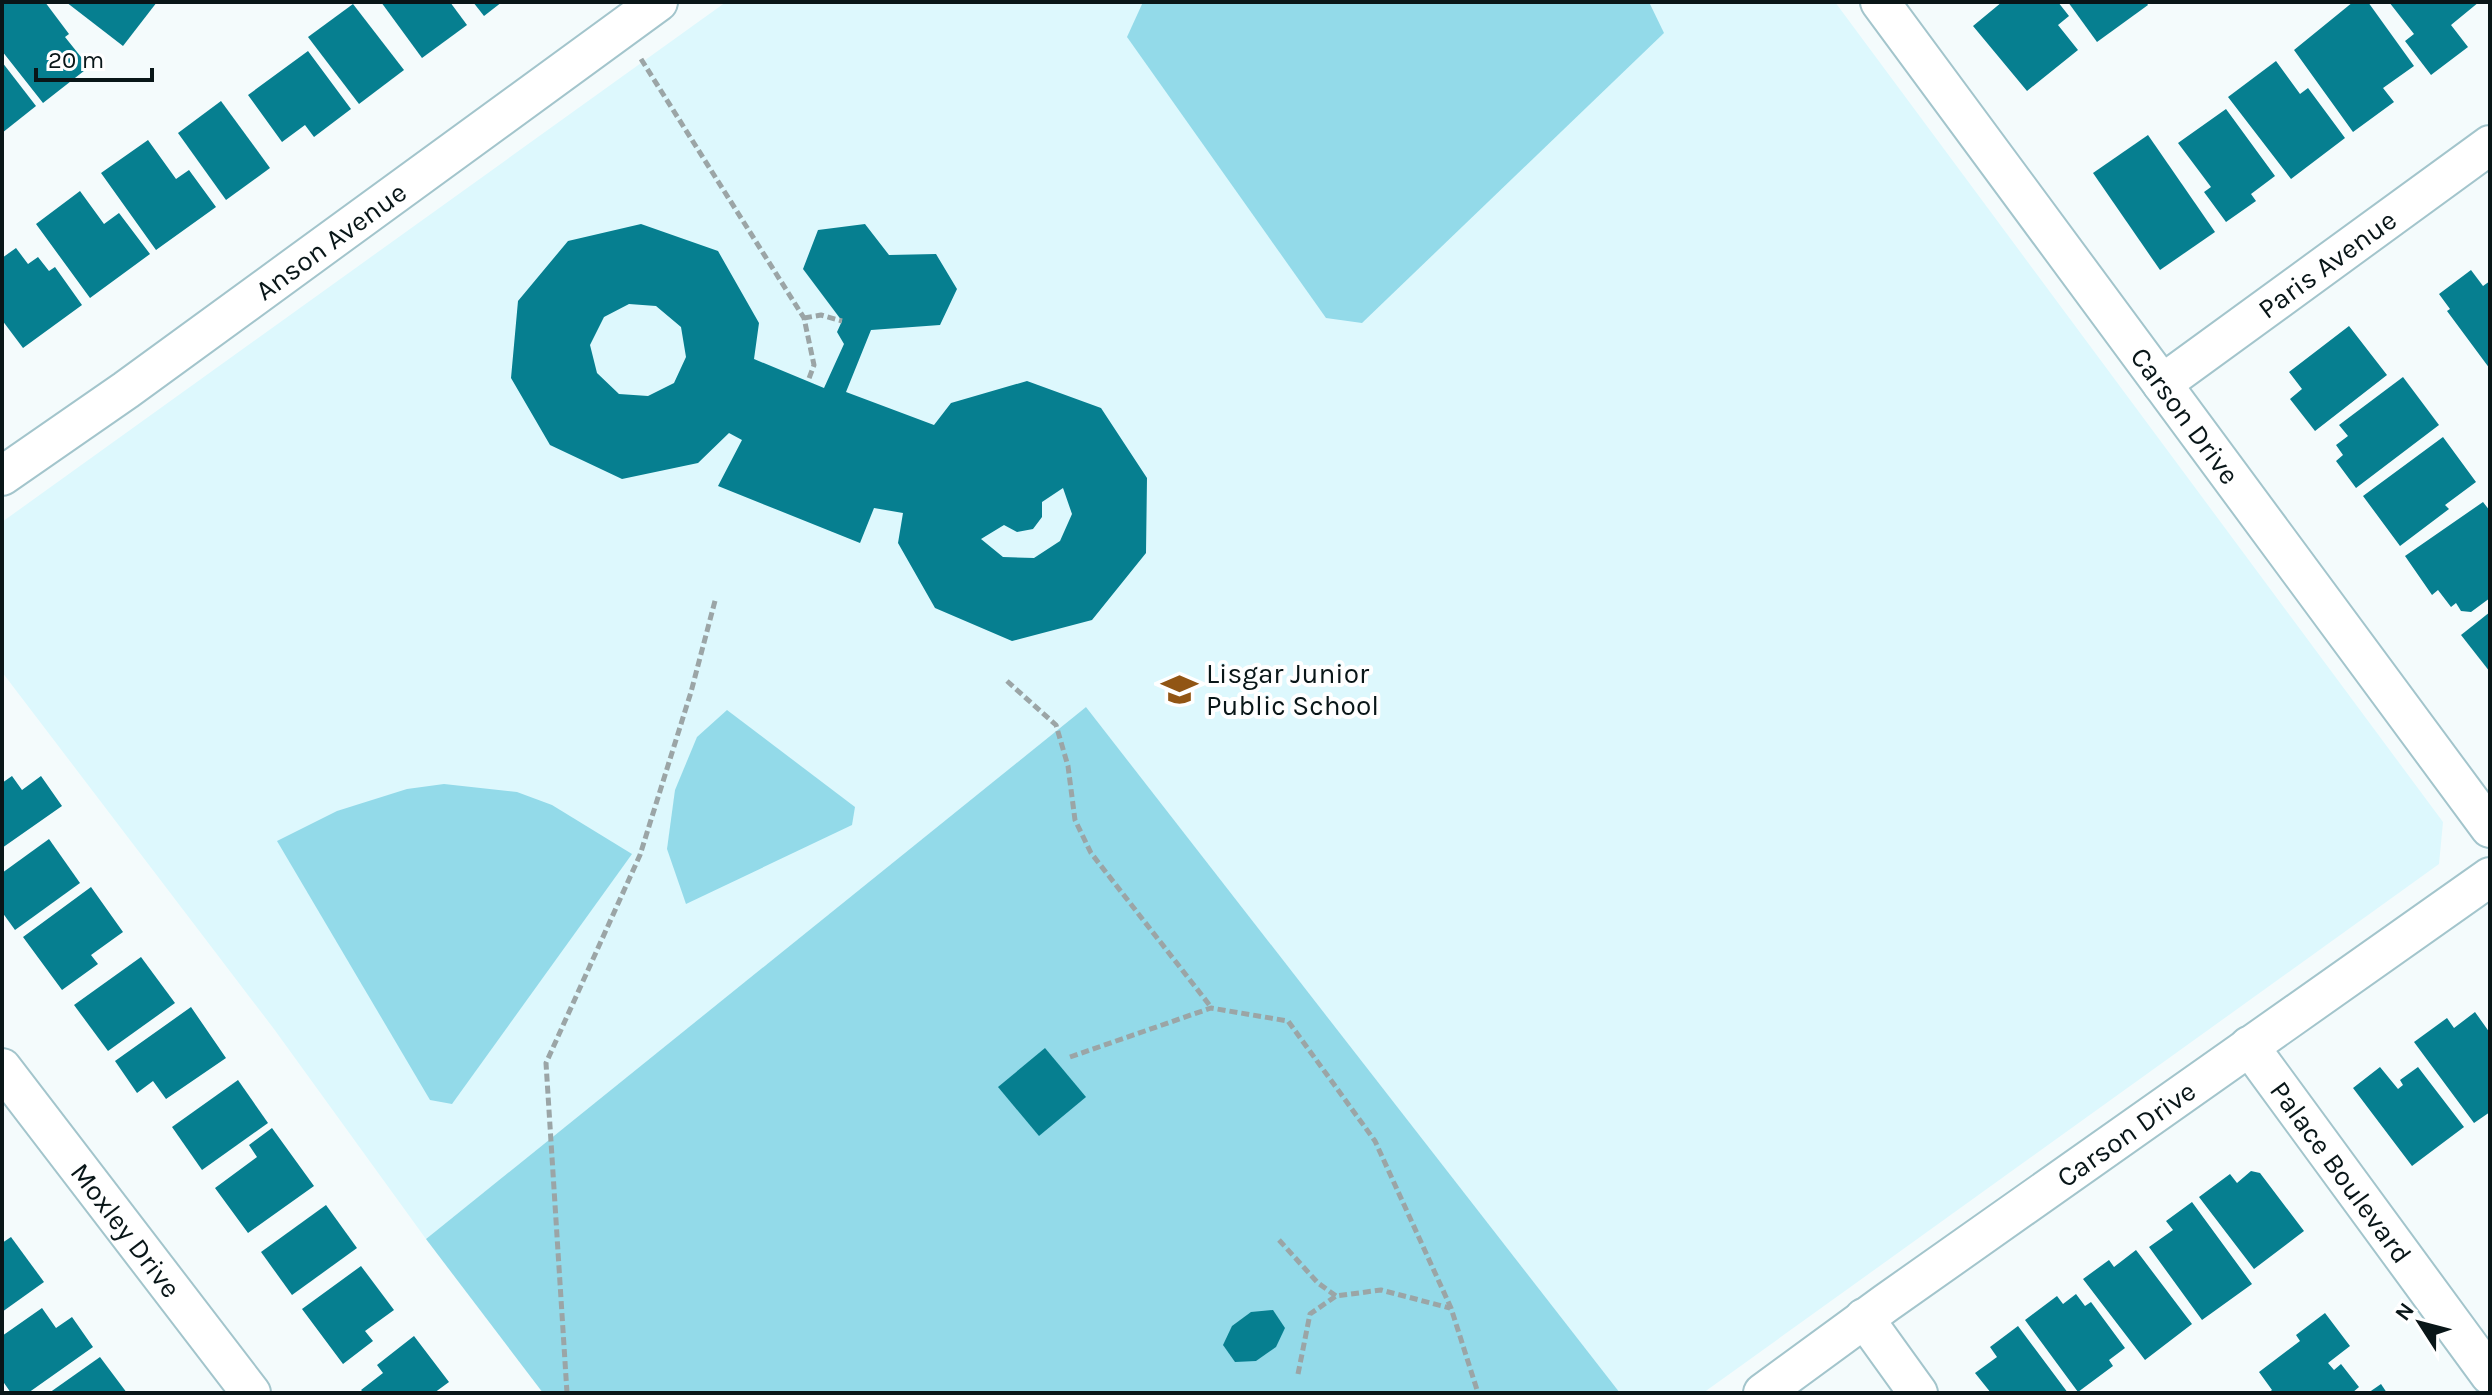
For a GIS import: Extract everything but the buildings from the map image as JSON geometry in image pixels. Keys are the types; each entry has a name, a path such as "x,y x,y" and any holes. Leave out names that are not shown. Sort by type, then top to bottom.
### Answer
{"street":[{"name":"Anson Avenue","path":"2,476 126,390 658,2"},
{"name":"Carson Drive","path":"1880,2 2490,828"},
{"name":"Paris Avenue","path":"2162,384 2490,145"},
{"name":"Carson Drive","path":"1763,1393 1864,1318 2490,877"},
{"name":"Palace Boulevard","path":"2249,1046 2490,1375"},
{"name":"Moxley Drive","path":"2,1068 251,1393"},
{"path":"1864,1318 1918,1393"}],"path":[{"path":"622,29 804,318 814,365 808,381"},
{"path":"804,318 821,315 842,321"},
{"path":"567,1393 546,1063 640,855 691,692 716,597"},
{"path":"1007,681 1056,725 1068,766 1075,820 1091,853 1211,1008"},
{"path":"1070,1057 1211,1008 1288,1021 1375,1141 1451,1308 1478,1393"},
{"path":"1279,1240 1318,1283 1336,1296"},
{"path":"1298,1374 1310,1314 1336,1296 1381,1290 1451,1308"}],"shaded area":[{"name":"Lisgar Junior Public School","path":"726,2 1835,2 2443,822 2439,864 1703,1393 1620,1393 1086,707 426,1239 274,1029 2,672 2,522"},
{"path":"1143,2 1649,2 1664,33 1362,323 1326,318 1127,37"},
{"path":"1086,707 1620,1393 543,1393 426,1239"},
{"path":"727,710 855,807 852,825 686,904 667,849 675,790 697,737"},
{"path":"444,784 517,792 552,805 632,854 452,1104 430,1100 277,841 337,811 407,789"}],"place":[{"name":"Lisgar Junior Public School","path":"1180,689"}]}
